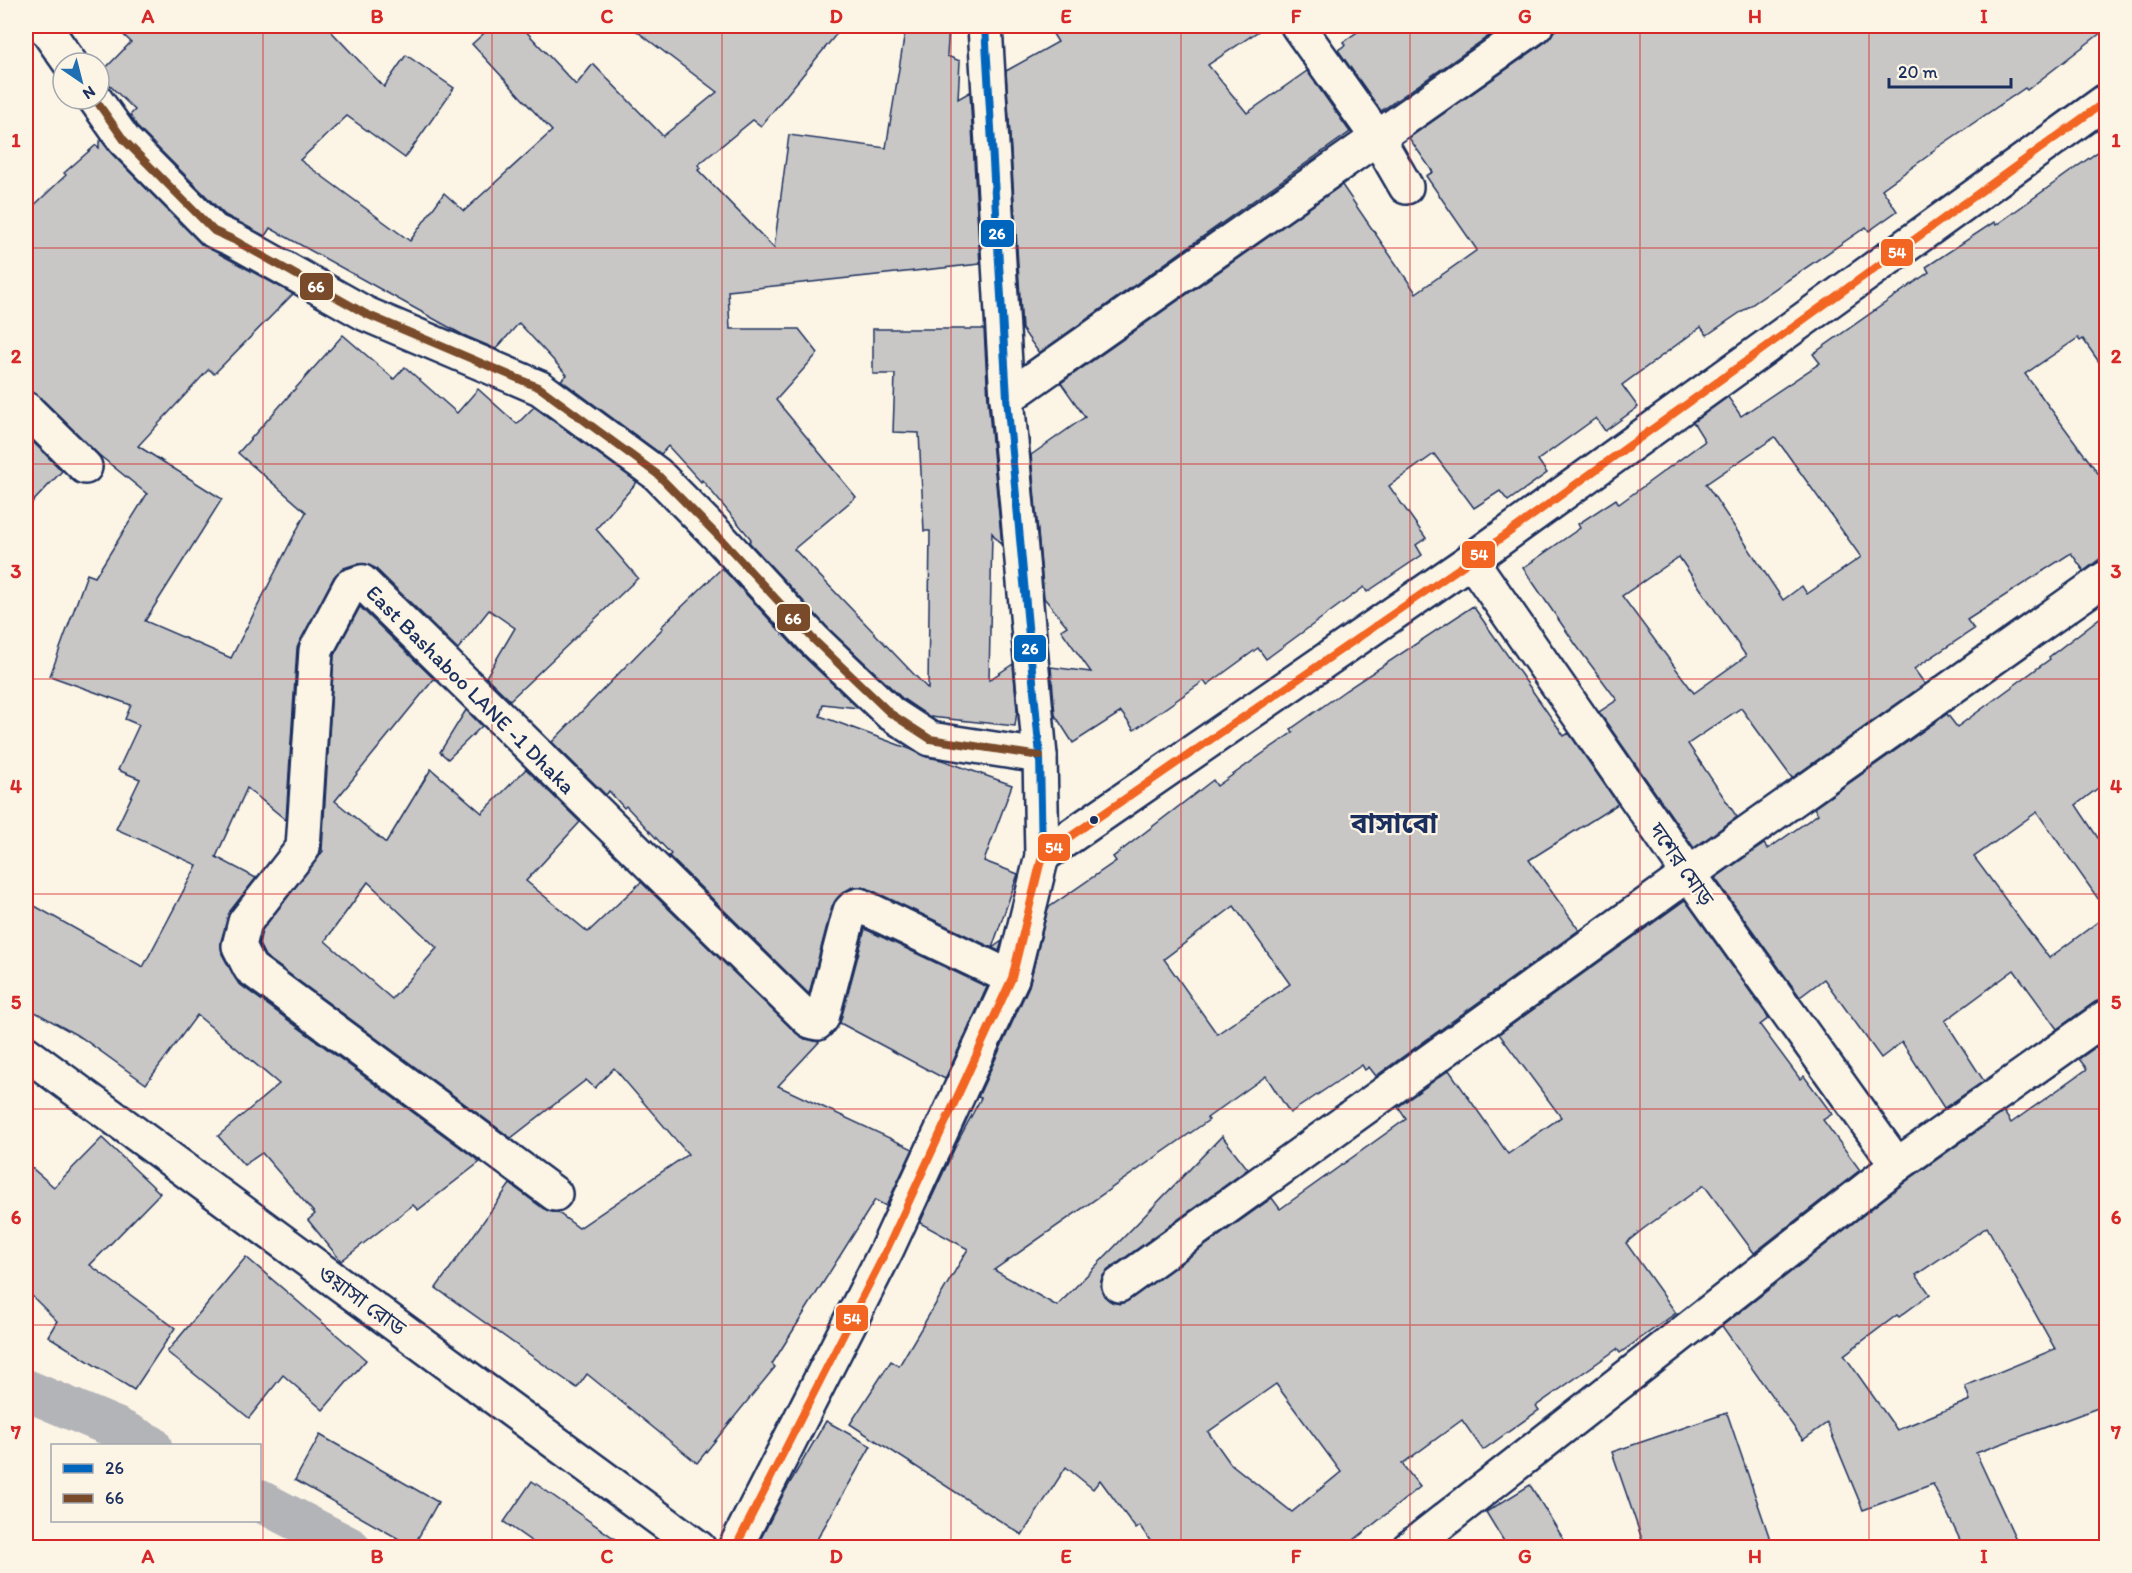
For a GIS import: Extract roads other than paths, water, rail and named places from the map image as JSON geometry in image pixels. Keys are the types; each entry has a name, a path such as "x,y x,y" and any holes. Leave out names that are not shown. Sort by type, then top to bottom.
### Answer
{"street":[{"path":"44,26 62,51"},
{"path":"735,1548 886,1249 1012,978 1042,856 1040,756 1007,398 985,26"},
{"path":"1298,26 1377,137 1406,188"},
{"path":"1007,398 1536,26"},
{"path":"1042,856 1471,560 2106,101"},
{"path":"103,111 124,140 214,231 366,314 540,388 657,474 814,640 890,713 930,739 1040,756"},
{"path":"26,409 85,467"},
{"name":"দশের মোড়","path":"1471,560 1689,874 1897,1165"},
{"path":"1119,1285 1689,874 2106,578"},
{"name":"East Bashaboo LANE -1 Dhaka","path":"555,1194 250,968 238,946 245,922 303,848 316,650 350,586 362,582 810,1021 818,1023 822,1018 850,911 859,905 1012,978"},
{"path":"1409,1548 1897,1165 2106,1017"},
{"name":"ওয়াসা রোড","path":"26,1053 699,1548"}],"waterway":[{"path":"26,1390 114,1427 147,1444"},
{"path":"261,1502 350,1548"}],"district":[{"name":"বাসাবো","path":"1394,823"}]}
